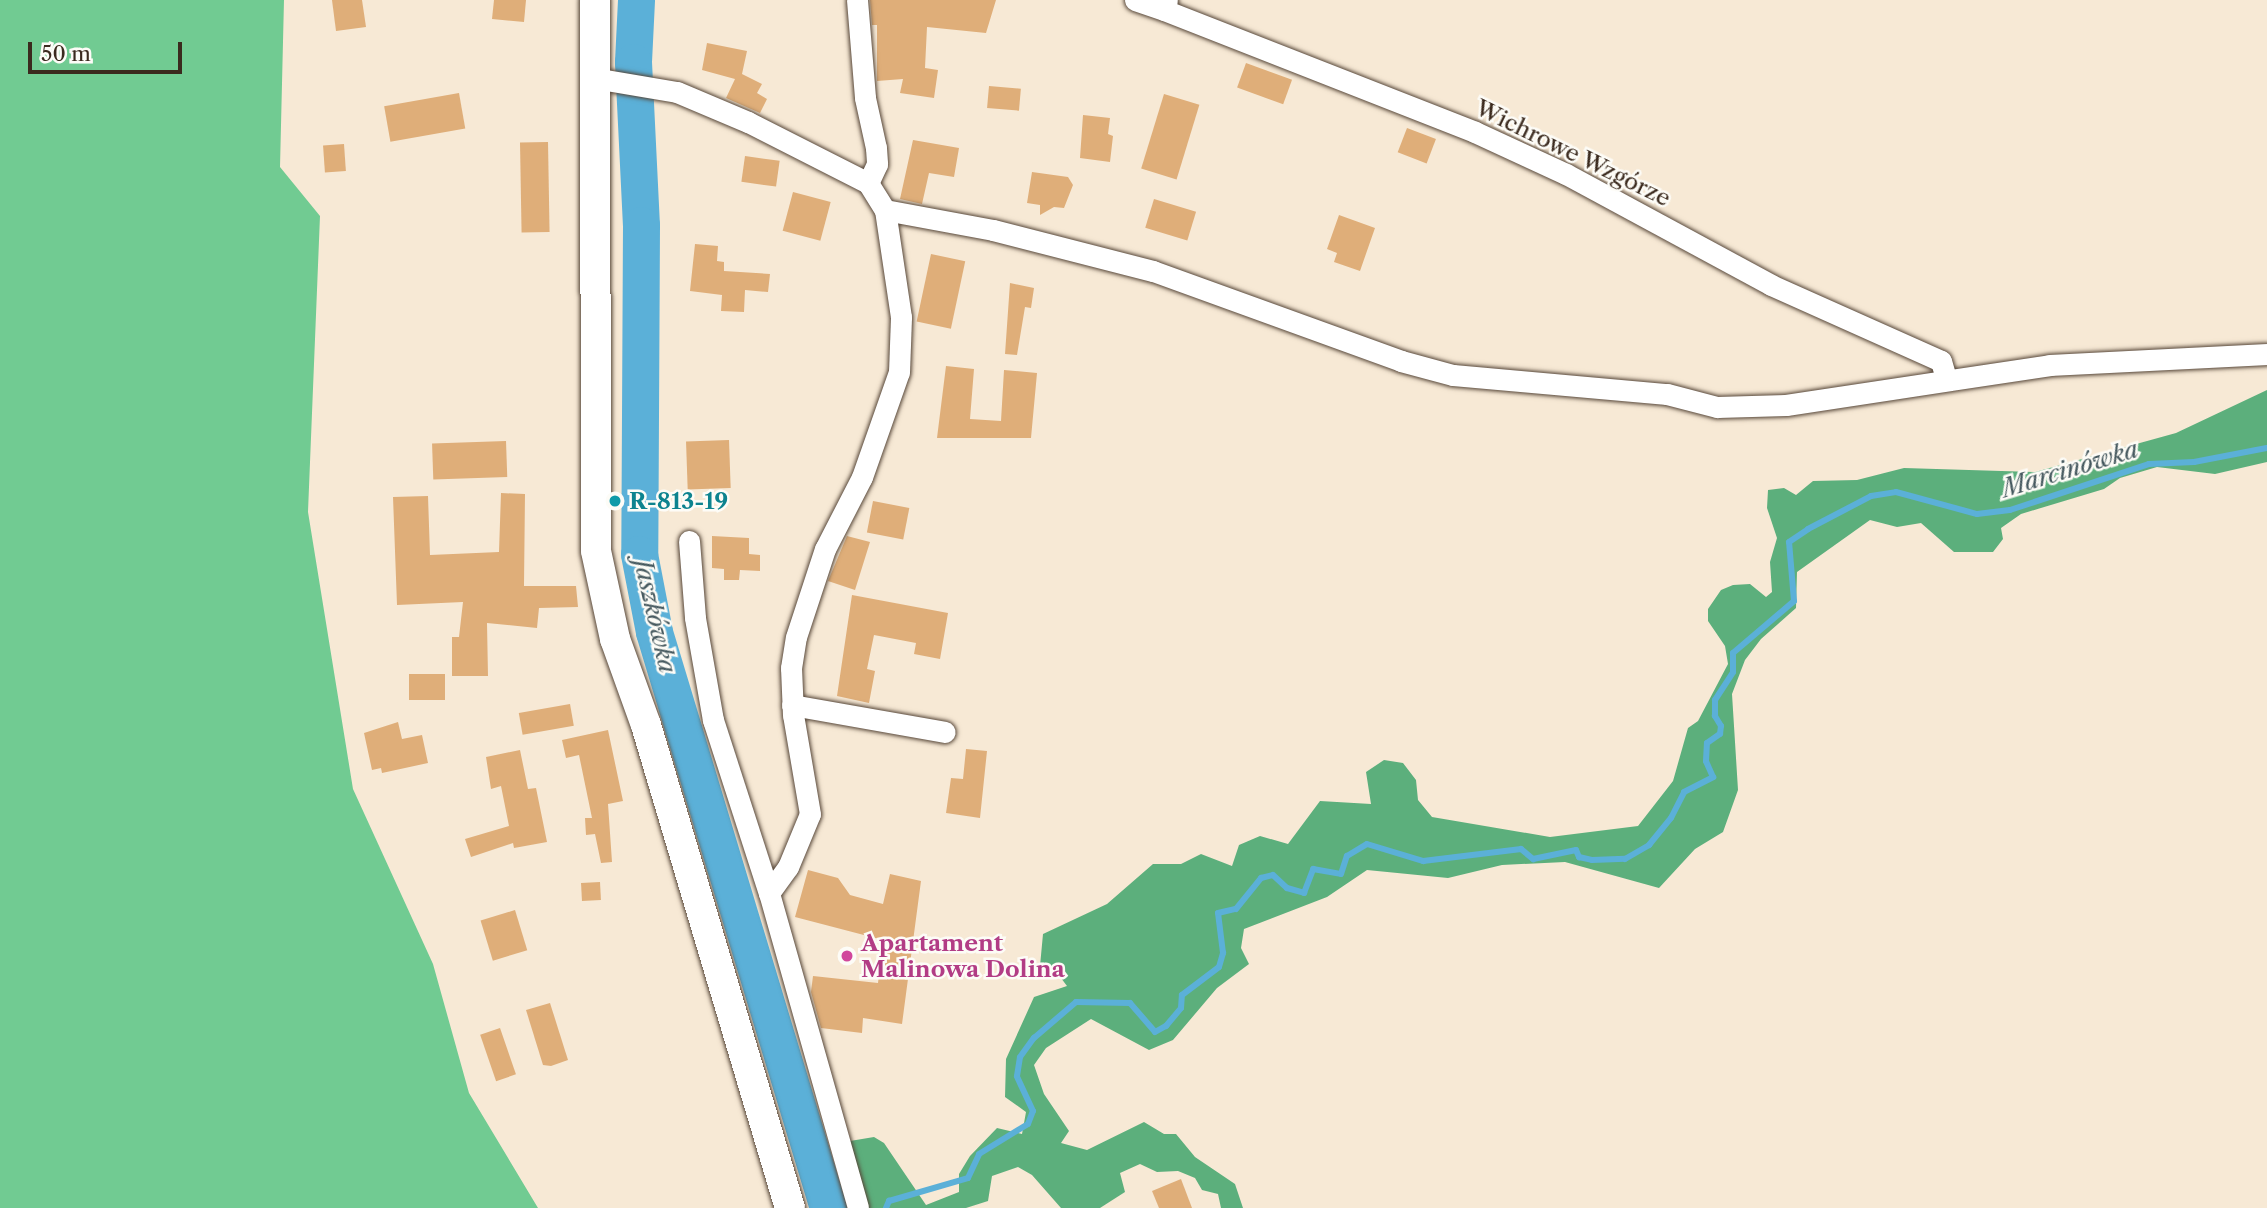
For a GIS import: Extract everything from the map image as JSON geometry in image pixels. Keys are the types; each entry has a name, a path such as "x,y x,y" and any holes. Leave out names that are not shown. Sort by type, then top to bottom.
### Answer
{"street":[{"path":"595,0 607,79 594,472 596,551 604,595 790,1208"},
{"path":"857,0 865,97 877,164 868,183"},
{"name":"Wichrowe Wzgórze","path":"1135,0 1165,5 1522,153 1771,285 1941,362 1946,379"},
{"path":"607,79 649,85 748,122 868,183 884,210 901,317 899,372 862,477 825,549 796,637 792,705 810,814 788,867 769,892"},
{"path":"884,210 993,230 1153,271 1401,361 1453,375 1667,394 1717,407 1786,405 2050,365 2267,354"},
{"path":"689,541 697,630 713,720 769,892 858,1208"},
{"path":"792,705 945,732"}],"green space":[{"path":"0,0 284,0 280,167 320,216 308,512 353,789 433,964 469,1093 538,1208 0,1208"},
{"path":"2267,390 2267,462 2215,474 2157,467 2120,478 2104,489 2021,514 2001,528 2003,539 1993,552 1954,552 1921,523 1897,527 1870,520 1797,572 1796,608 1761,639 1745,660 1732,694 1738,790 1723,832 1695,849 1659,888 1565,862 1502,865 1448,878 1367,870 1327,897 1244,929 1241,948 1249,964 1217,988 1173,1040 1149,1050 1091,1019 1046,1048 1034,1065 1044,1094 1069,1131 1061,1143 1087,1150 1144,1122 1164,1134 1176,1134 1195,1157 1235,1184 1243,1208 1221,1208 1218,1194 1202,1190 1195,1178 1178,1171 1157,1172 1140,1164 1120,1173 1125,1192 1100,1208 1061,1208 1032,1175 1018,1167 992,1176 988,1201 966,1208 868,1208 850,1141 874,1137 884,1143 926,1205 959,1192 959,1174 970,1156 997,1128 1022,1134 1026,1112 1005,1097 1006,1059 1034,997 1067,986 1058,974 1040,966 1043,934 1107,904 1153,864 1181,864 1201,854 1232,866 1239,845 1260,836 1288,844 1320,801 1371,804 1366,772 1384,760 1403,763 1416,780 1418,800 1432,817 1550,837 1638,826 1673,781 1688,728 1698,721 1728,664 1725,646 1708,621 1708,609 1721,590 1733,585 1750,584 1766,597 1772,592 1770,562 1777,538 1767,508 1768,490 1784,488 1796,495 1813,481 1857,480 1904,468 2035,472 2176,433"}],"building":[{"path":"332,0 362,0 366,27 336,31"},
{"path":"494,0 526,0 524,22 492,19"},
{"path":"870,0 996,0 986,33 927,27 925,68 938,70 934,98 900,93 903,79 877,81 877,25 872,25"},
{"path":"707,43 747,51 742,74 762,84 757,93 767,99 760,113 726,98 735,79 702,70"},
{"path":"1246,63 1292,80 1283,104 1237,87"},
{"path":"989,86 1021,89 1019,111 987,108"},
{"path":"459,93 465,128 390,142 384,106"},
{"path":"1164,94 1199,105 1177,179 1141,169"},
{"path":"1083,115 1110,118 1108,134 1113,136 1110,162 1080,158"},
{"path":"1407,128 1436,139 1427,163 1398,152"},
{"path":"913,140 959,148 954,177 929,173 922,204 900,199"},
{"path":"520,142 548,142 550,232 522,232"},
{"path":"344,144 346,171 325,172 323,145"},
{"path":"745,156 780,161 776,187 741,182"},
{"path":"1032,172 1068,177 1073,185 1064,208 1054,207 1040,215 1040,205 1027,203"},
{"path":"793,192 831,202 820,241 783,231"},
{"path":"1154,199 1196,212 1187,241 1145,228"},
{"path":"1339,215 1375,228 1360,271 1334,262 1337,253 1327,249"},
{"path":"695,244 718,246 717,261 724,262 724,271 770,274 768,292 745,290 744,312 721,311 722,295 690,291"},
{"path":"931,254 965,261 951,329 917,321"},
{"path":"1010,283 1034,288 1031,308 1025,307 1017,355 1005,354"},
{"path":"946,366 974,369 970,419 1001,421 1004,370 1037,373 1031,438 937,438"},
{"path":"729,440 731,488 688,489 686,442"},
{"path":"506,441 507,477 433,480 432,444"},
{"path":"501,493 525,494 524,586 576,586 578,607 539,608 537,628 487,623 488,676 452,676 452,637 459,637 463,602 397,605 393,497 428,496 430,555 499,552"},
{"path":"873,501 909,508 903,539 867,532"},
{"path":"712,536 749,538 749,554 760,555 760,571 740,570 739,580 724,580 724,569 712,568"},
{"path":"847,536 870,542 855,590 828,581"},
{"path":"852,595 948,613 940,659 914,654 916,643 874,635 867,669 875,671 869,703 837,696"},
{"path":"409,674 445,674 445,700 409,700"},
{"path":"570,704 574,726 523,735 519,713"},
{"path":"398,722 402,739 422,735 428,763 382,773 381,768 372,770 364,733"},
{"path":"608,730 623,801 608,804 612,862 601,863 595,834 586,835 585,818 592,818 579,755 566,758 562,740"},
{"path":"966,749 987,751 980,818 946,813 951,778 963,779"},
{"path":"520,750 528,789 536,788 547,842 514,848 513,843 471,857 465,839 509,826 501,786 491,789 486,757"},
{"path":"808,870 838,878 850,895 883,904 890,874 921,881 902,1024 863,1018 862,1033 821,1028 811,992 813,976 878,983 883,940 795,917"},
{"path":"600,882 601,900 582,901 581,883"},
{"path":"515,910 527,950 493,961 481,921"},
{"path":"550,1003 568,1060 551,1066 543,1065 526,1010"},
{"path":"500,1028 516,1074 496,1081 480,1035"},
{"path":"1181,1179 1192,1208 1159,1208 1152,1191"}],"waterway":[{"name":"Jaszkówka","path":"636,0 633,62 641,225 639,554 654,632 828,1208"},
{"name":"Marcinówka","path":"886,1208 889,1201 968,1178 979,1154 1028,1124 1033,1111 1017,1076 1020,1057 1034,1038 1076,1002 1130,1003 1155,1032 1166,1026 1181,1008 1182,995 1219,967 1223,953 1218,913 1236,909 1261,878 1273,875 1287,888 1304,893 1313,869 1341,874 1347,856 1367,844 1423,861 1521,849 1533,859 1576,850 1579,857 1592,860 1625,859 1649,845 1671,818 1684,792 1713,777 1706,761 1707,743 1720,734 1721,726 1715,716 1715,700 1733,672 1733,653 1794,601 1789,542 1808,529 1871,496 1896,492 1977,514 2010,510 2149,464 2194,462 2267,448"}],"place":[{"name":"R-813-19","path":"615,501"},
{"name":"Apartament Malinowa Dolina","path":"847,956"}]}
